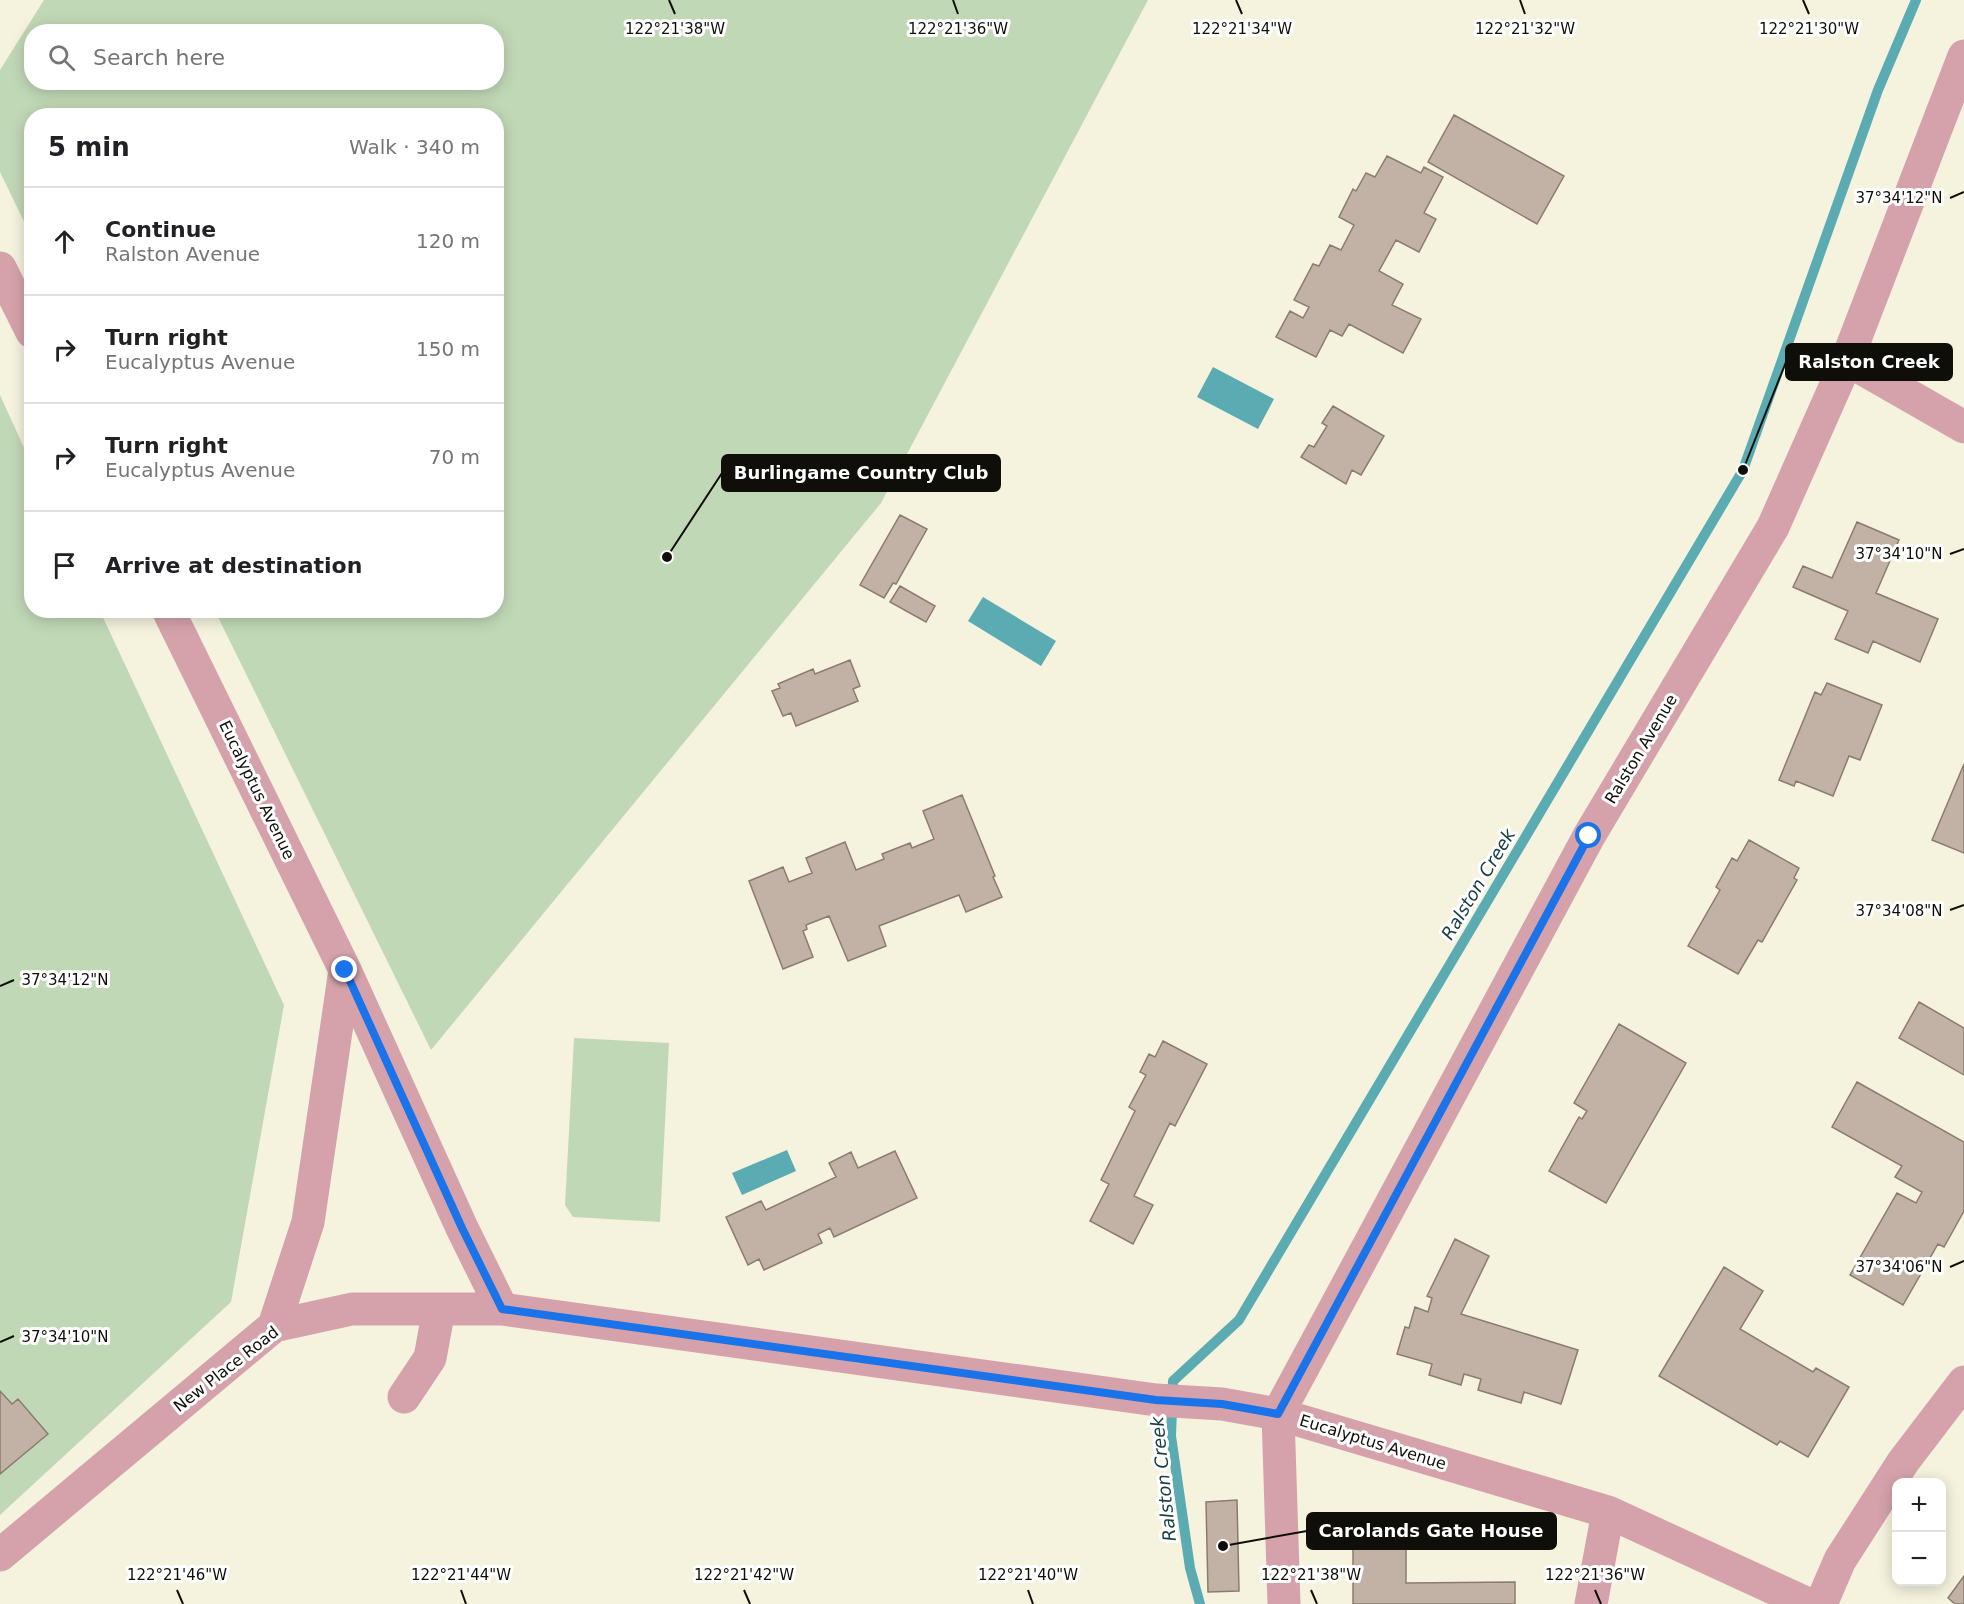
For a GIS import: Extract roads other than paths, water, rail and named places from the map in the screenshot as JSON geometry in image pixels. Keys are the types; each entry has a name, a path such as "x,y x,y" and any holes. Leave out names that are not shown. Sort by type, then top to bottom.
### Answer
{"street":[{"name":"Ralston Avenue","path":"1278,1414 1589,836 1773,527 1847,360 1964,56"},
{"path":"0,268 24,316"},
{"path":"1847,360 1964,427"},
{"name":"Eucalyptus Avenue","path":"172,618 345,970 462,1228 502,1309 1156,1400 1222,1404 1278,1414 1608,1512 1808,1604"},
{"path":"274,1326 308,1222 345,970"},
{"name":"New Place Road","path":"0,1555 274,1326 352,1309 502,1309"},
{"path":"404,1397 430,1358 439,1309"},
{"path":"1821,1604 1840,1560 1871,1511 1903,1462 1964,1382"},
{"path":"1278,1414 1284,1604"},
{"path":"1591,1604 1608,1512"}],"water":[{"path":"1213,367 1274,399 1258,429 1197,397"},
{"path":"983,597 1056,641 1041,666 968,621"},
{"path":"787,1150 796,1171 742,1195 732,1173"}],"waterway":[{"name":"Ralston Creek","path":"1200,1604 1190,1568 1171,1436 1173,1381 1239,1320 1743,470 1878,90 1916,0"}],"place":[{"name":"Ralston Creek","path":"1743,470"},
{"name":"Burlingame Country Club","path":"667,557"},
{"name":"Carolands Gate House","path":"1223,1546"}]}
